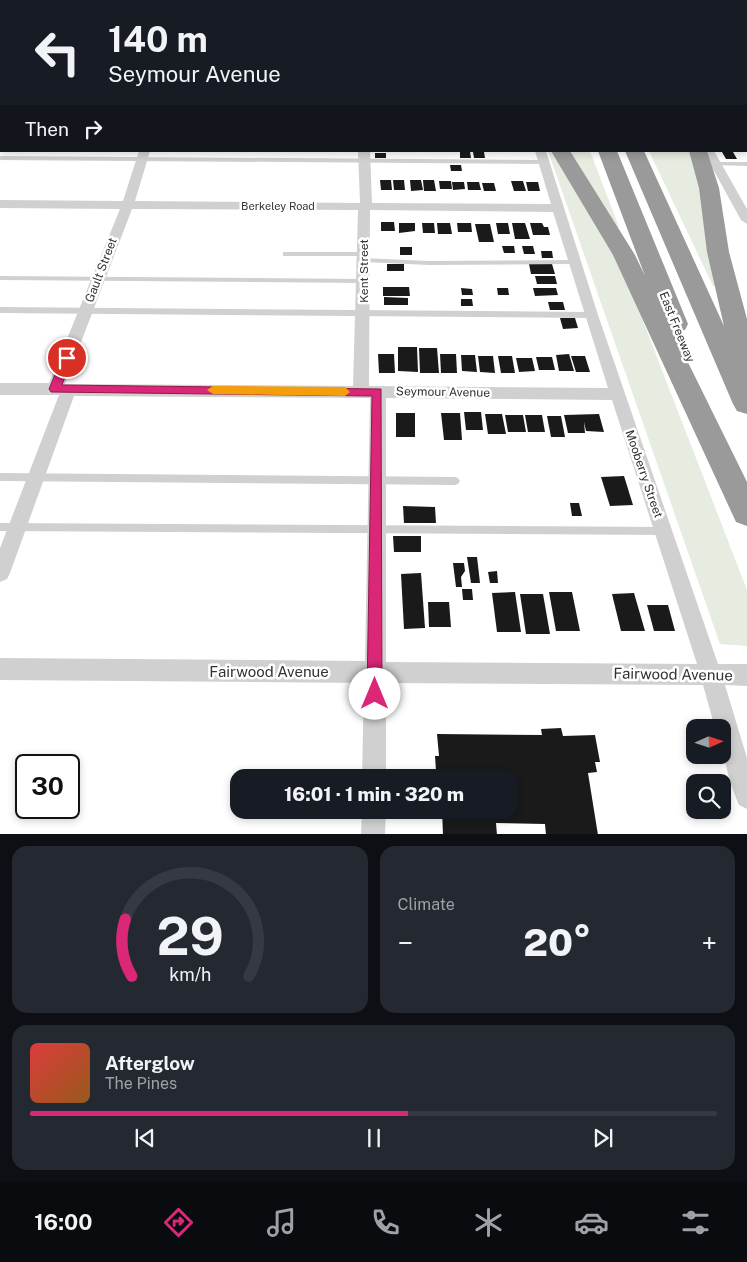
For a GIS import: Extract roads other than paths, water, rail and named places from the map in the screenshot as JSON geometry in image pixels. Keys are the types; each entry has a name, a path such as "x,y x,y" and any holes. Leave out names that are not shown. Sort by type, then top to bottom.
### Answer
{"highway":[{"path":"561,152 624,255 747,513"},
{"name":"East Freeway","path":"607,152 747,502"},
{"path":"634,152 747,404"},
{"path":"698,152 709,188 718,252 747,367"}],"street":[{"path":"709,152 745,212"},
{"name":"Gault Street","path":"0,573 8,527 36,476 85,311 127,205 143,155"},
{"name":"Kent Street","path":"364,156 363,313 377,480 374,769"},
{"name":"Mooberry Street","path":"542,156 573,262 664,531 747,797"},
{"name":"Berkeley Road","path":"0,204 557,208"},
{"name":"Seymour Avenue","path":"0,388 617,394"},
{"name":"Fairwood Avenue","path":"0,669 747,675"},
{"path":"374,819 374,834"}],"lane":[{"path":"0,158 143,155 542,156"},
{"path":"715,164 747,164"},
{"path":"285,254 364,257 429,263 573,262"},
{"path":"0,278 364,281"},
{"path":"0,310 591,315"},
{"path":"0,477 455,481"},
{"path":"8,527 664,531"}]}
